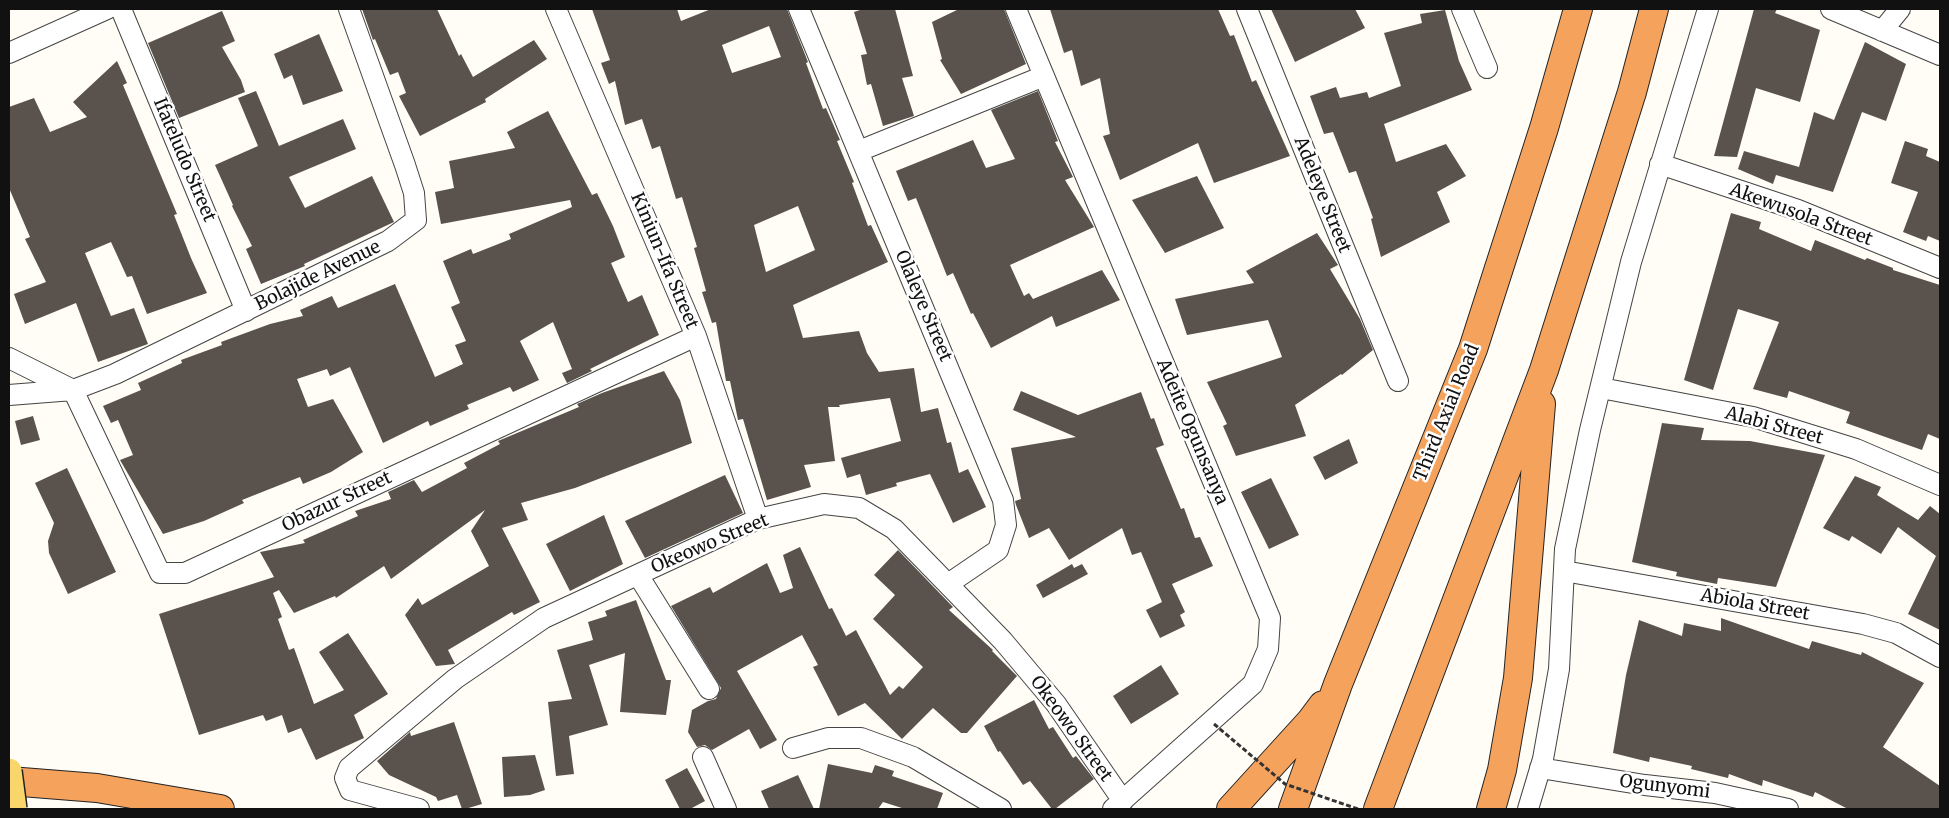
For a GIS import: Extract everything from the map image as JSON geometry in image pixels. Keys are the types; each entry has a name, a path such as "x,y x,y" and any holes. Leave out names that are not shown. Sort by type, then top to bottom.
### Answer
{"highway":[{"name":"Third Axial Road","path":"1293,809 1338,684 1473,349 1544,128 1578,9"},
{"path":"1378,809 1544,370 1632,92 1654,9"},
{"path":"1491,809 1502,770 1518,678 1544,370"},
{"path":"1231,809 1312,721 1338,684"},
{"path":"9,780 97,788 220,809"}],"main road":[{"path":"9,771 14,809"}],"street":[{"path":"9,53 108,9"},
{"name":"Ifateludo Street","path":"121,9 246,311"},
{"name":"Bolajide Avenue","path":"9,395 73,390 115,374 388,241 416,220 414,193 408,174 349,9"},
{"name":"Kiniun-Ifa Street","path":"556,9 696,336 758,519"},
{"name":"Olaleye Street","path":"800,9 1003,500 1006,525 998,550 948,584"},
{"name":"Adeite Ogunsanya","path":"1016,9 1270,618 1268,649 1253,684 1118,805"},
{"name":"Adeleye Street","path":"1247,9 1398,381"},
{"path":"1462,9 1487,68"},
{"path":"1528,809 1540,768 1559,669 1565,549 1590,430 1631,262 1708,9"},
{"path":"1831,9 1940,55"},
{"path":"1882,31 1900,9"},
{"path":"858,151 1044,76"},
{"name":"Akewusola Street","path":"1660,164 1798,210 1940,268"},
{"name":"Obazur Street","path":"73,390 160,573 185,573 696,336"},
{"path":"9,358 73,390"},
{"name":"Alabi Street","path":"1601,388 1753,417 1856,449 1940,485"},
{"name":"Okeowo Street","path":"419,809 350,790 345,778 349,768 454,678 544,618 758,519 824,504 859,508 894,529 1004,641 1056,704 1118,805"},
{"name":"Abiola Street","path":"1564,571 1863,624 1896,633 1940,658"},
{"path":"638,575 709,689"},
{"path":"793,748 828,738 861,738 913,757 1001,809"},
{"path":"703,757 726,809"},
{"name":"Ogunyomi","path":"1540,768 1645,785 1715,793 1788,809"}],"path":[{"path":"1214,724 1285,784 1358,809"}],"building":[{"path":"362,9 437,9 459,56 461,54 473,77 534,40 547,59 485,99 486,102 420,136 399,96 406,93 398,72 390,75 375,39 373,40"},
{"path":"592,9 677,9 681,21 711,9 787,9 808,62 806,63 823,109 826,108 840,140 837,141 854,182 852,183 868,226 871,225 888,262 793,305 803,338 859,331 867,353 879,372 914,368 921,412 938,408 947,443 951,442 959,473 968,469 986,507 953,523 930,474 896,483 897,486 866,495 860,474 847,478 841,458 901,441 890,398 839,405 840,407 828,407 835,461 804,465 811,487 767,500 743,419 738,420 730,381 726,381 716,322 712,323 702,292 706,291 694,248 697,247 682,197 676,199 660,146 652,149 642,119 625,125 615,81 609,84 601,63 610,60","holes":["769,26 781,57 732,73 722,45","798,206 815,250 766,272 754,225"]},
{"path":"863,9 895,9 913,76 902,78 914,116 883,126 871,84 867,85 861,55 867,54 854,12"},
{"path":"959,9 1004,9 1026,64 961,94 940,60 942,59 932,22"},
{"path":"1050,9 1218,9 1230,36 1234,35 1252,82 1256,80 1290,156 1214,183 1198,143 1120,180 1103,136 1110,134 1100,78 1081,86 1072,50 1064,53"},
{"path":"1271,9 1355,9 1365,28 1295,62"},
{"path":"1754,9 1777,9 1775,13 1820,30 1800,102 1756,88 1737,157 1714,156"},
{"path":"1445,10 1459,61 1472,90 1384,124 1396,162 1446,144 1466,176 1437,192 1450,222 1381,257 1371,219 1373,218 1356,171 1349,173 1333,132 1324,134 1310,96 1336,87 1340,98 1367,92 1369,98 1401,86 1384,33 1422,23 1420,14"},
{"path":"222,11 235,41 222,47 241,80 245,92 179,118 148,43"},
{"path":"319,34 343,91 303,105 292,75 284,79 274,54"},
{"path":"1865,42 1906,64 1886,121 1862,112 1833,192 1776,175 1773,184 1738,169 1744,151 1799,167 1814,112 1834,120"},
{"path":"117,61 127,83 123,85 177,214 174,215 207,293 147,314 132,276 127,277 111,242 85,253 111,316 134,308 148,344 98,362 76,303 25,324 14,294 46,282 25,239 30,237 9,188 9,107 34,98 50,132 87,117 73,102"},
{"path":"256,91 279,146 343,119 356,149 289,177 305,208 372,176 394,222 304,264 305,266 261,284 246,249 252,246 232,206 215,165 258,146 238,98"},
{"path":"1038,91 1058,141 1055,142 1073,177 1065,180 1094,227 1010,265 1024,296 1029,293 1033,299 1102,270 1120,300 1056,327 1052,316 991,348 973,313 971,314 953,273 947,276 916,198 908,201 896,171 973,140 986,168 1015,159 991,110"},
{"path":"548,111 592,195 597,193 613,226 625,257 611,263 628,302 642,295 659,335 590,369 592,371 567,383 562,373 572,369 553,322 520,341 539,380 513,392 510,387 467,405 469,409 430,426 428,421 383,443 350,367 330,376 327,369 297,379 308,407 333,399 363,452 331,472 303,484 300,477 242,500 244,503 204,521 163,534 120,460 133,455 118,420 111,423 103,406 141,390 138,383 182,363 181,360 222,345 221,342 270,324 303,316 300,310 332,296 338,308 395,284 435,377 463,364 455,345 466,341 451,307 460,303 443,261 471,249 473,254 511,239 509,234 572,207 570,200 441,224 435,192 454,188 449,161 515,148 507,132"},
{"path":"1905,141 1928,149 1926,156 1940,162 1940,241 1928,236 1926,241 1903,232 1918,192 1891,183"},
{"path":"1197,176 1224,228 1165,253 1132,200"},
{"path":"1731,213 1761,222 1759,229 1811,251 1815,240 1865,260 1867,258 1893,268 1893,270 1940,285 1940,439 1928,434 1922,450 1846,423 1850,412 1789,391 1787,398 1753,389 1779,322 1738,309 1713,390 1684,380"},
{"path":"1317,233 1338,265 1330,269 1360,319 1373,350 1342,375 1295,405 1306,436 1236,456 1223,426 1227,424 1207,382 1282,357 1268,320 1187,335 1175,299 1254,283 1246,271"},
{"path":"664,371 680,400 692,443 575,488 521,503 528,520 502,528 540,602 514,615 512,612 448,650 455,664 436,666 405,615 418,598 422,605 489,566 471,531 485,510 391,579 384,566 336,598 335,596 294,613 279,590 273,593 282,617 278,619 289,650 294,648 314,704 344,690 319,652 348,633 388,694 354,715 364,738 316,760 301,728 288,733 282,715 266,721 263,715 199,735 159,614 274,577 260,552 305,543 303,540 358,516 355,511 391,499 388,492 414,480 422,492 467,468 464,463 500,444 498,441 579,407 577,404 602,393"},
{"path":"1021,391 1078,415 1141,392 1151,419 1154,418 1164,445 1156,448 1181,509 1184,508 1195,538 1200,537 1213,566 1172,584 1185,612 1180,615 1185,626 1160,638 1146,610 1162,602 1141,552 1132,555 1122,528 1069,560 1049,528 1029,538 1015,501 1021,499 1011,448 1076,437 1013,410"},
{"path":"33,416 40,440 21,445 15,421"},
{"path":"1662,423 1704,428 1701,440 1750,441 1825,455 1776,587 1718,578 1717,584 1676,576 1677,572 1632,562"},
{"path":"1349,439 1358,463 1325,480 1313,457"},
{"path":"67,468 116,572 68,594 49,553 48,541 54,523 35,483"},
{"path":"725,475 743,513 645,558 625,521"},
{"path":"1855,476 1881,487 1877,495 1918,520 1930,506 1940,514 1940,630 1908,614 1936,556 1898,527 1881,554 1852,536 1849,541 1823,528"},
{"path":"1271,478 1299,535 1269,549 1241,492"},
{"path":"604,515 623,564 570,591 546,544"},
{"path":"800,547 829,609 832,608 846,636 856,630 890,695 899,686 903,689 923,667 873,619 895,595 874,575 898,550 953,607 949,610 993,650 1017,676 967,733 961,733 933,708 902,739 865,703 838,716 813,667 818,665 802,635 737,671 777,740 760,749 749,729 712,750 705,745 697,747 688,732 692,710 708,701 716,699 721,688 671,606 710,587 713,593 767,563 780,593 793,588 783,555"},
{"path":"1072,564 1074,568 1082,564 1088,574 1043,598 1036,585"},
{"path":"636,600 666,680 671,680 666,715 620,712 625,653 589,665 608,725 569,736 574,774 556,776 548,702 572,699 557,650 593,640 588,622 607,616 605,611"},
{"path":"1721,618 1809,649 1812,641 1861,655 1862,652 1924,683 1883,747 1940,786 1940,809 1848,809 1815,792 1813,797 1763,780 1762,786 1729,774 1728,778 1691,769 1692,766 1650,757 1649,762 1613,753 1626,675 1639,620 1682,636 1684,623 1721,631"},
{"path":"1161,665 1179,694 1131,724 1113,696"},
{"path":"1034,700 1049,729 1053,727 1073,758 1076,756 1094,779 1055,809 1052,809 1030,781 1023,785 1000,751 998,752 984,726"},
{"path":"454,722 482,804 465,809 462,809 457,795 438,801 436,797 389,775 377,761 410,732 411,736"},
{"path":"535,755 545,790 530,795 504,797 502,757"},
{"path":"828,764 872,773 875,765 894,771 892,776 943,793 937,809 905,809 883,802 878,809 819,809"},
{"path":"687,768 705,801 690,809 680,809 665,780"},
{"path":"798,775 814,809 769,809 761,791"}]}
